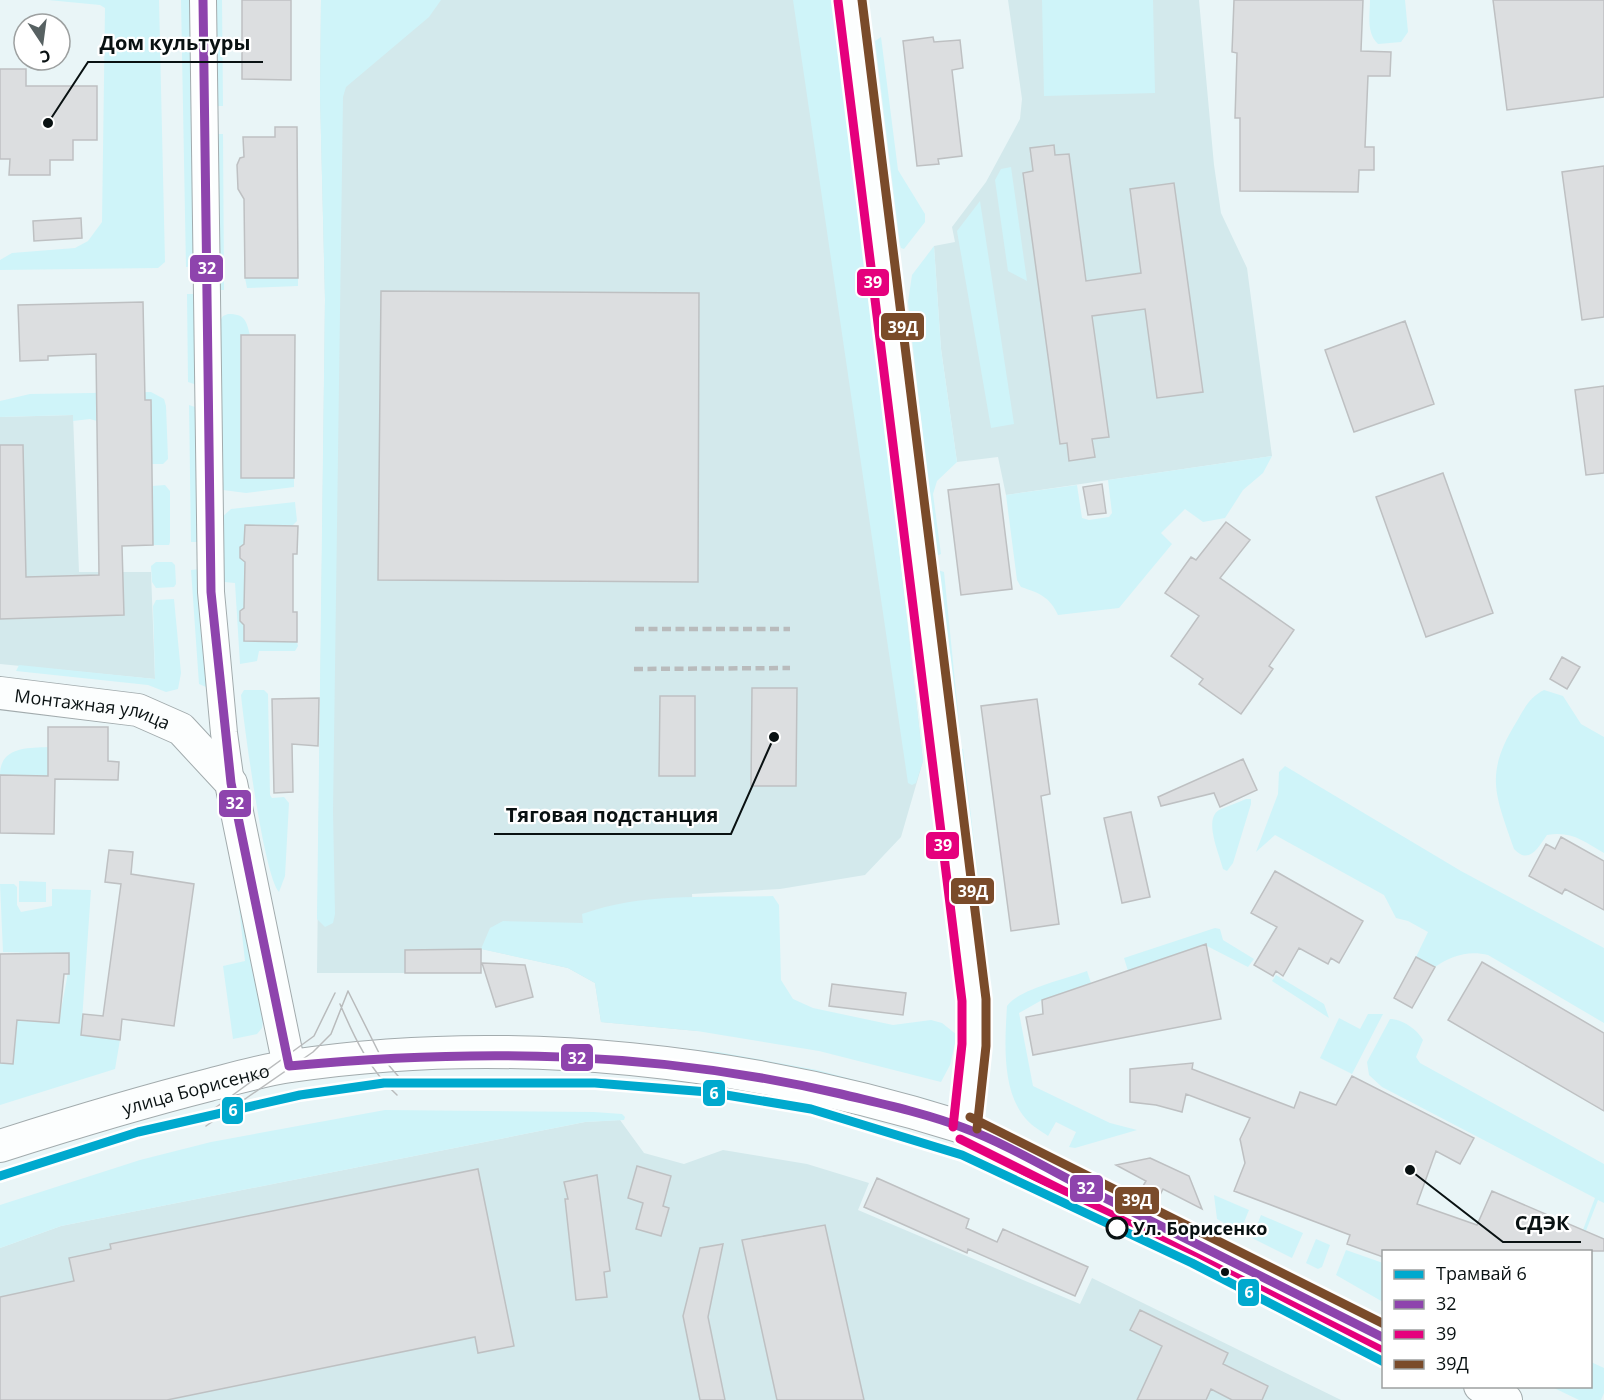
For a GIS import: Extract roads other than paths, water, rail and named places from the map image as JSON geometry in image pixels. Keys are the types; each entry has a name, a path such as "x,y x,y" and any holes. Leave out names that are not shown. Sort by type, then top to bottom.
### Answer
{"main road":[{"path":"850,0 974,1000 974,1045 965,1128"},
{"name":"Монтажная улица","path":"0,693 138,710 159,718 181,729 196,742 231,783 289,1066"},
{"name":"улица Борисенко","path":"0,1146 135,1104 289,1066 380,1055 590,1055 713,1069 812,1086 892,1105 965,1128 1382,1337"},
{"path":"1484,1388 1506,1400"}],"street":[{"path":"203,0 211,592 231,783"}],"tram line":[{"path":"348,991 380,1055 404,1083"},
{"path":"206,1126 313,1052 331,1034 348,991"},
{"path":"204,1116 314,1036 335,993"},
{"path":"340,1004 357,1041 371,1064 387,1086 397,1095"},
{"name":"6","path":"0,1176 138,1132 300,1095 384,1083 595,1083 708,1092 811,1109 962,1155 1192,1263 1382,1361"}],"railway":[{"path":"635,629 790,629"},
{"path":"634,669 790,668"}],"place":[{"name":"Дом культуры","path":"48,123"},
{"name":"Тяговая подстанция","path":"774,737"},
{"name":"СДЭК","path":"1410,1170"},
{"name":"Ул. Борисенко","path":"1117,1228"}]}
